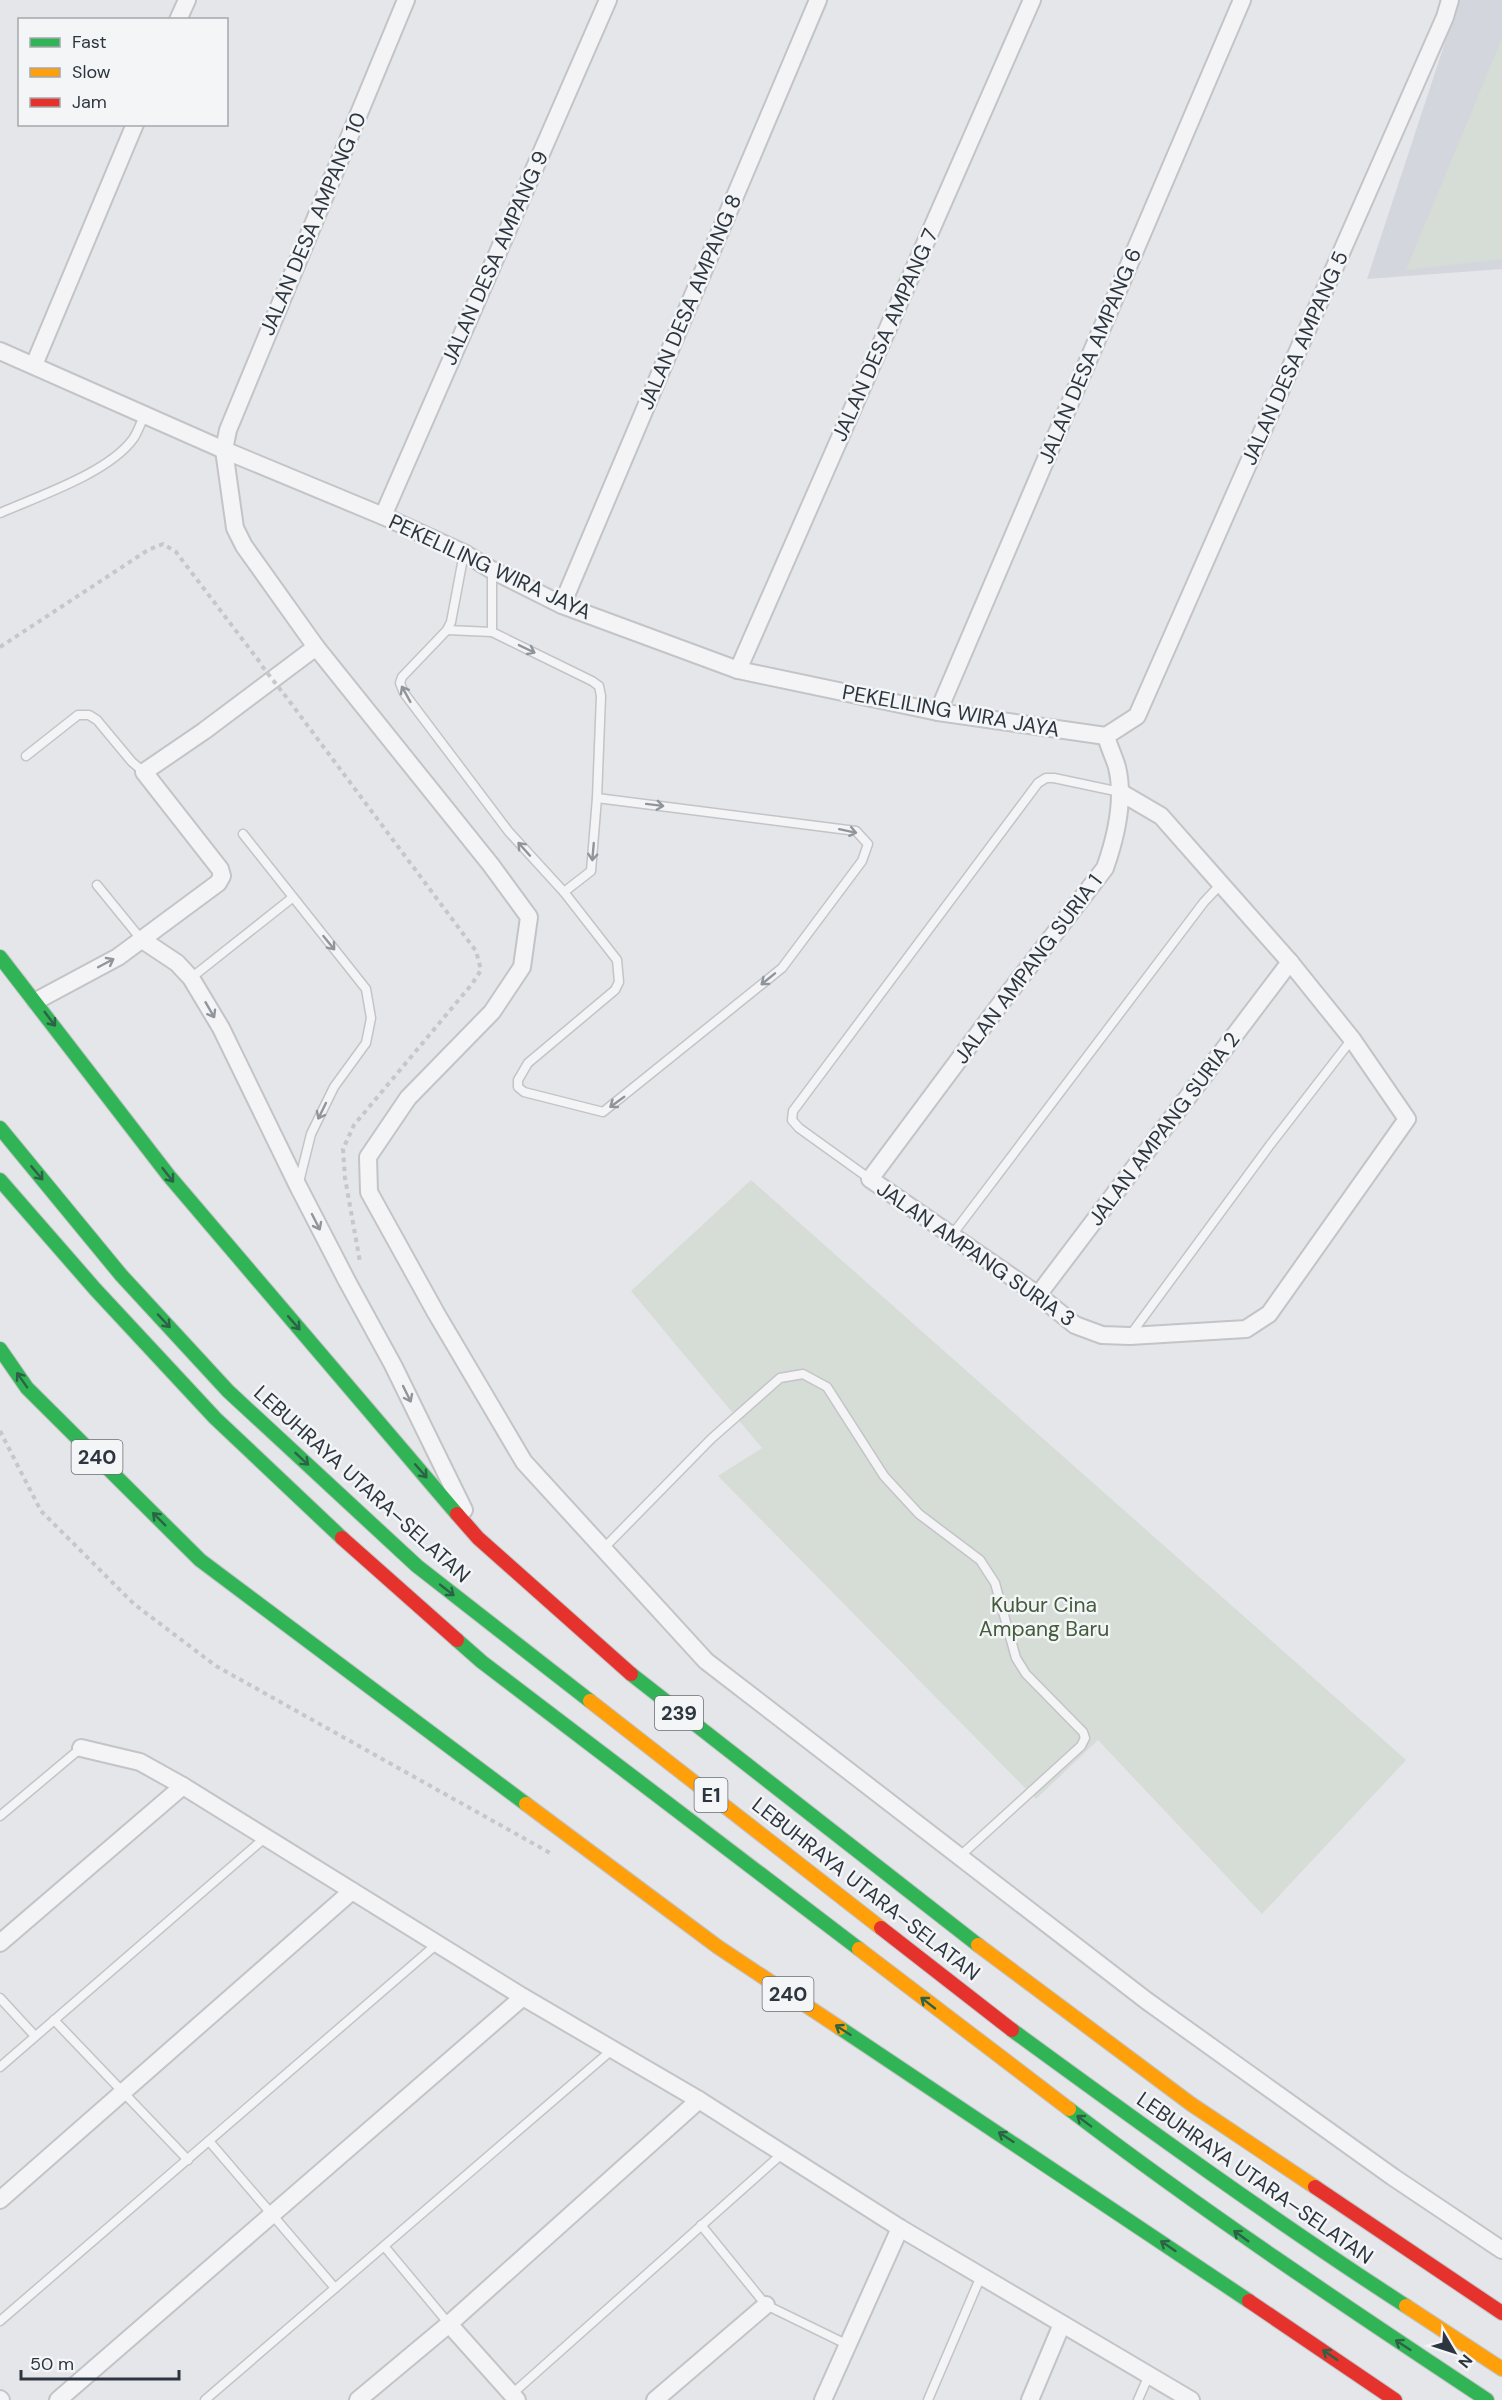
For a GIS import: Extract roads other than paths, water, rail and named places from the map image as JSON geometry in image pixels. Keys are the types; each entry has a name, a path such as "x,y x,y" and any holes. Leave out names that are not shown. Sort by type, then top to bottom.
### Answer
{"main road":[{"name":"239","path":"0,957 169,1176 478,1538 624,1670 935,1913 1191,2104 1502,2313"},
{"name":"LEBUHRAYA UTARA–SELATAN","path":"0,1128 121,1275 228,1391 417,1566 1000,2021 1125,2114 1300,2237 1502,2369"},
{"name":"E1","path":"0,1180 95,1289 215,1419 371,1566 482,1662 1143,2166 1281,2264 1487,2400"},
{"name":"240","path":"0,1349 27,1388 200,1560 718,1947 1110,2206 1395,2400"}],"street":[{"path":"179,18 187,0"},
{"name":"JALAN DESA AMPANG 10","path":"224,450 228,430 406,0"},
{"name":"JALAN DESA AMPANG 9","path":"382,516 608,0"},
{"name":"JALAN DESA AMPANG 8","path":"562,605 818,0"},
{"name":"JALAN DESA AMPANG 7","path":"738,670 1032,0"},
{"name":"JALAN DESA AMPANG 6","path":"938,712 1242,0"},
{"name":"JALAN DESA AMPANG 5","path":"1106,736 1137,716 1445,18 1450,0"},
{"path":"34,365 134,126"},
{"name":"PEKELILING WIRA JAYA","path":"0,351 464,553 492,570 562,605 738,670 938,712 1106,736"},
{"path":"224,450 235,528 244,546 316,647 491,865 529,917 522,967 492,1012 408,1098 368,1157 369,1192 436,1313 524,1462 705,1661 1147,2001 1393,2177 1502,2250"},
{"path":"36,1001 118,957 218,883 222,876 220,869 144,772 204,731 316,647"},
{"name":"JALAN AMPANG SURIA 1","path":"870,1179 1001,1003 1106,868 1114,842 1120,792 1117,768 1106,736"},
{"path":"1120,792 1161,816 1290,962 1352,1039"},
{"path":"141,939 177,963 191,978 221,1028 298,1186 393,1365 478,1538"},
{"name":"JALAN AMPANG SURIA 2","path":"1038,1295 1290,962"},
{"name":"JALAN AMPANG SURIA 3","path":"870,1179 1038,1295 1075,1325 1102,1335 1130,1336 1246,1329 1269,1314 1407,1119 1352,1039"},
{"path":"81,1748 141,1762 183,1786 524,1997 699,2100 900,2228 1191,2400"},
{"path":"0,1943 183,1786"},
{"path":"0,2200 352,1891"},
{"path":"58,2400 524,1997"},
{"path":"358,2400 449,2324 699,2100"},
{"path":"823,2400 900,2228"},
{"path":"655,2400 766,2306"},
{"path":"449,2324 515,2397"},
{"path":"1030,2400 1062,2324"}],"lane":[{"path":"0,513 81,477 116,457 133,439 145,414"},
{"path":"464,553 451,622 447,630 402,677 400,683 404,693 509,832 564,892 617,960 619,981 615,990 528,1062 518,1080 518,1087 524,1092 603,1112 782,968 862,861 868,844 856,831 597,798"},
{"path":"492,570 492,632"},
{"path":"447,630 492,632 599,686 601,696 597,798 591,871 564,892"},
{"path":"26,756 78,715 89,715 97,720 132,762 144,772"},
{"path":"870,1179 799,1128 792,1120 792,1111 1038,783 1046,778 1054,777 1120,792"},
{"path":"243,834 366,989 371,1018 366,1043 334,1087 310,1134 298,1186"},
{"path":"952,1235 1203,902 1221,884"},
{"path":"97,885 141,939"},
{"path":"191,978 292,898"},
{"path":"1130,1336 1270,1144 1352,1039"},
{"path":"603,1549 711,1439 780,1378 802,1374 827,1387 884,1476 919,1514 980,1560 994,1583 1016,1658 1026,1674 1083,1732 1085,1738 1082,1746 959,1857"},
{"path":"0,1816 81,1748"},
{"path":"0,2067 267,1836"},
{"path":"0,2321 437,1944"},
{"path":"0,1998 35,2037"},
{"path":"54,2020 188,2160"},
{"path":"205,2400 613,2049"},
{"path":"209,2141 335,2288"},
{"path":"515,2397 701,2225 783,2153"},
{"path":"701,2225 766,2306 848,2345"},
{"path":"384,2246 449,2324"},
{"path":"928,2400 981,2276"},
{"path":"1138,2400 1149,2375"}],"park label":[{"name":"Kubur Cina Ampang Baru","path":"1044,1617"}]}
